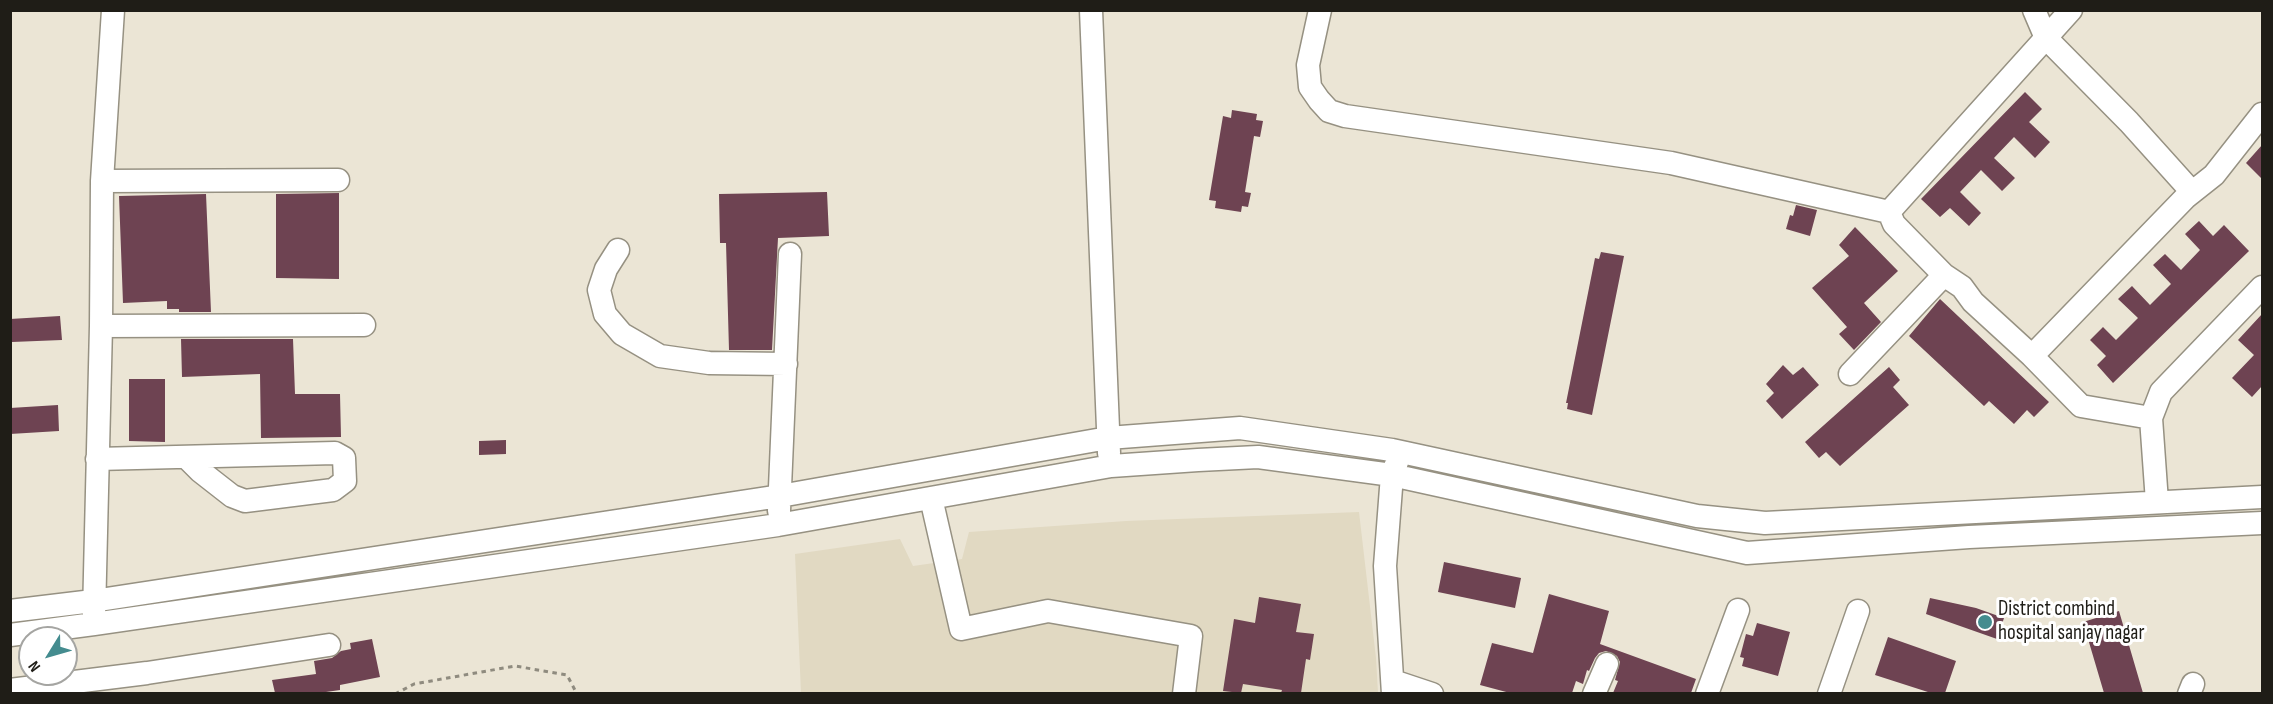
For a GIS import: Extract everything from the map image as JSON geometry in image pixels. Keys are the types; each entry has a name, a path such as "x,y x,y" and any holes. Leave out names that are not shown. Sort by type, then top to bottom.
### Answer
{"street":[{"path":"94,624 102,181 113,10"},
{"path":"1091,10 1111,466"},
{"path":"1320,10 1308,66 1310,87 1329,111 1345,116 1671,163 1889,212"},
{"path":"2034,10 2046,38 2129,122 2192,192"},
{"path":"1889,212 2071,10"},
{"path":"2032,356 2192,192 2214,175 2262,114"},
{"path":"102,181 338,180"},
{"path":"1889,212 1894,224 1944,276 1962,287 1973,302 2032,356 2081,406 2151,418"},
{"path":"618,250 606,269 598,290 605,314 622,334 660,356 709,363 786,364"},
{"path":"778,525 790,254"},
{"path":"1851,374 1944,276"},
{"path":"2157,502 2151,418 2161,392 2262,287"},
{"path":"101,326 364,325"},
{"path":"10,611 93,601 780,496 1108,438 1240,428 1401,452 1697,516 1765,523 2262,497"},
{"path":"1401,452 1392,475 1385,566 1393,687 1432,693"},
{"path":"97,459 335,453 344,458 345,481 333,490 245,501 232,496 186,457"},
{"path":"10,635 778,525 1111,466 1258,457 1392,475 1747,553 1969,537 2262,523"},
{"path":"931,498 961,629 1048,612 1191,636 1184,693"},
{"path":"1707,693 1738,610"},
{"path":"1829,693 1858,611"},
{"path":"10,690 147,673 329,645"},
{"path":"1594,693 1607,664"}],"path":[{"path":"395,693 414,684 515,666 567,675 577,693"}],"shaded area":[{"path":"1359,512 1378,693 801,693 795,554 900,539 913,566 962,559 969,532 1126,521"}],"building":[{"path":"2025,92 2042,109 2029,122 2050,142 2035,158 2014,137 1994,158 2015,178 2002,191 1981,170 1960,192 1981,213 1969,226 1950,208 1940,217 1921,199"},
{"path":"1232,110 1257,114 1256,120 1263,121 1260,137 1254,136 1245,192 1251,193 1248,207 1242,206 1241,212 1215,208 1216,201 1209,200 1223,116 1231,118"},
{"path":"2262,145 2262,179 2246,163"},
{"path":"827,192 829,236 778,238 772,350 729,350 726,243 720,243 719,194"},
{"path":"339,193 339,279 276,278 276,194"},
{"path":"206,194 211,312 179,312 179,309 167,309 167,301 123,303 119,196"},
{"path":"1796,205 1817,210 1810,236 1786,229"},
{"path":"2199,221 2213,236 2224,225 2249,251 2113,383 2097,365 2106,356 2090,340 2103,327 2116,340 2138,318 2118,299 2132,286 2150,305 2171,284 2153,265 2165,254 2181,270 2200,250 2185,234"},
{"path":"1855,227 1898,271 1864,303 1881,322 1854,350 1839,334 1847,327 1812,288 1849,256 1839,245"},
{"path":"1601,252 1624,256 1592,415 1567,409 1568,403 1566,403 1595,258 1599,259"},
{"path":"1940,299 2049,402 2034,417 2027,410 2014,424 1989,401 1984,406 1909,336"},
{"path":"2262,314 2262,386 2252,397 2232,378 2254,355 2238,340"},
{"path":"60,316 62,340 12,342 10,319"},
{"path":"181,339 293,339 295,394 340,394 341,437 261,438 260,374 182,377"},
{"path":"1783,365 1793,375 1803,367 1819,385 1782,419 1766,401 1774,393 1766,384"},
{"path":"1889,367 1900,380 1893,387 1909,405 1840,466 1826,452 1819,458 1805,442"},
{"path":"129,379 165,379 165,442 129,441"},
{"path":"58,405 59,431 10,434 10,408"},
{"path":"506,440 506,454 479,455 479,441"},
{"path":"1444,562 1521,578 1515,608 1438,592"},
{"path":"1549,594 1609,611 1600,644 1696,679 1691,693 1613,693 1618,681 1615,680 1620,662 1617,656 1606,651 1599,653 1595,658 1589,671 1587,670 1583,684 1576,681 1572,693 1510,693 1480,685 1492,643 1533,653"},
{"path":"1259,597 1301,604 1296,632 1314,634 1310,660 1306,659 1301,693 1281,693 1282,690 1243,684 1241,693 1223,691 1234,619 1255,623"},
{"path":"1930,598 1976,608 2004,618 1997,639 1926,614"},
{"path":"2119,611 2143,693 2104,693 2083,622"},
{"path":"1757,623 1790,632 1778,676 1742,666 1744,658 1740,657 1746,634 1753,636"},
{"path":"1888,637 1956,661 1945,693 1931,693 1875,675"},
{"path":"372,639 380,677 340,685 340,690 319,693 275,693 272,680 316,674 314,661 332,658 341,651 351,649 350,643"}],"place":[{"name":"District combind hospital sanjay nagar","path":"1985,622"}]}
